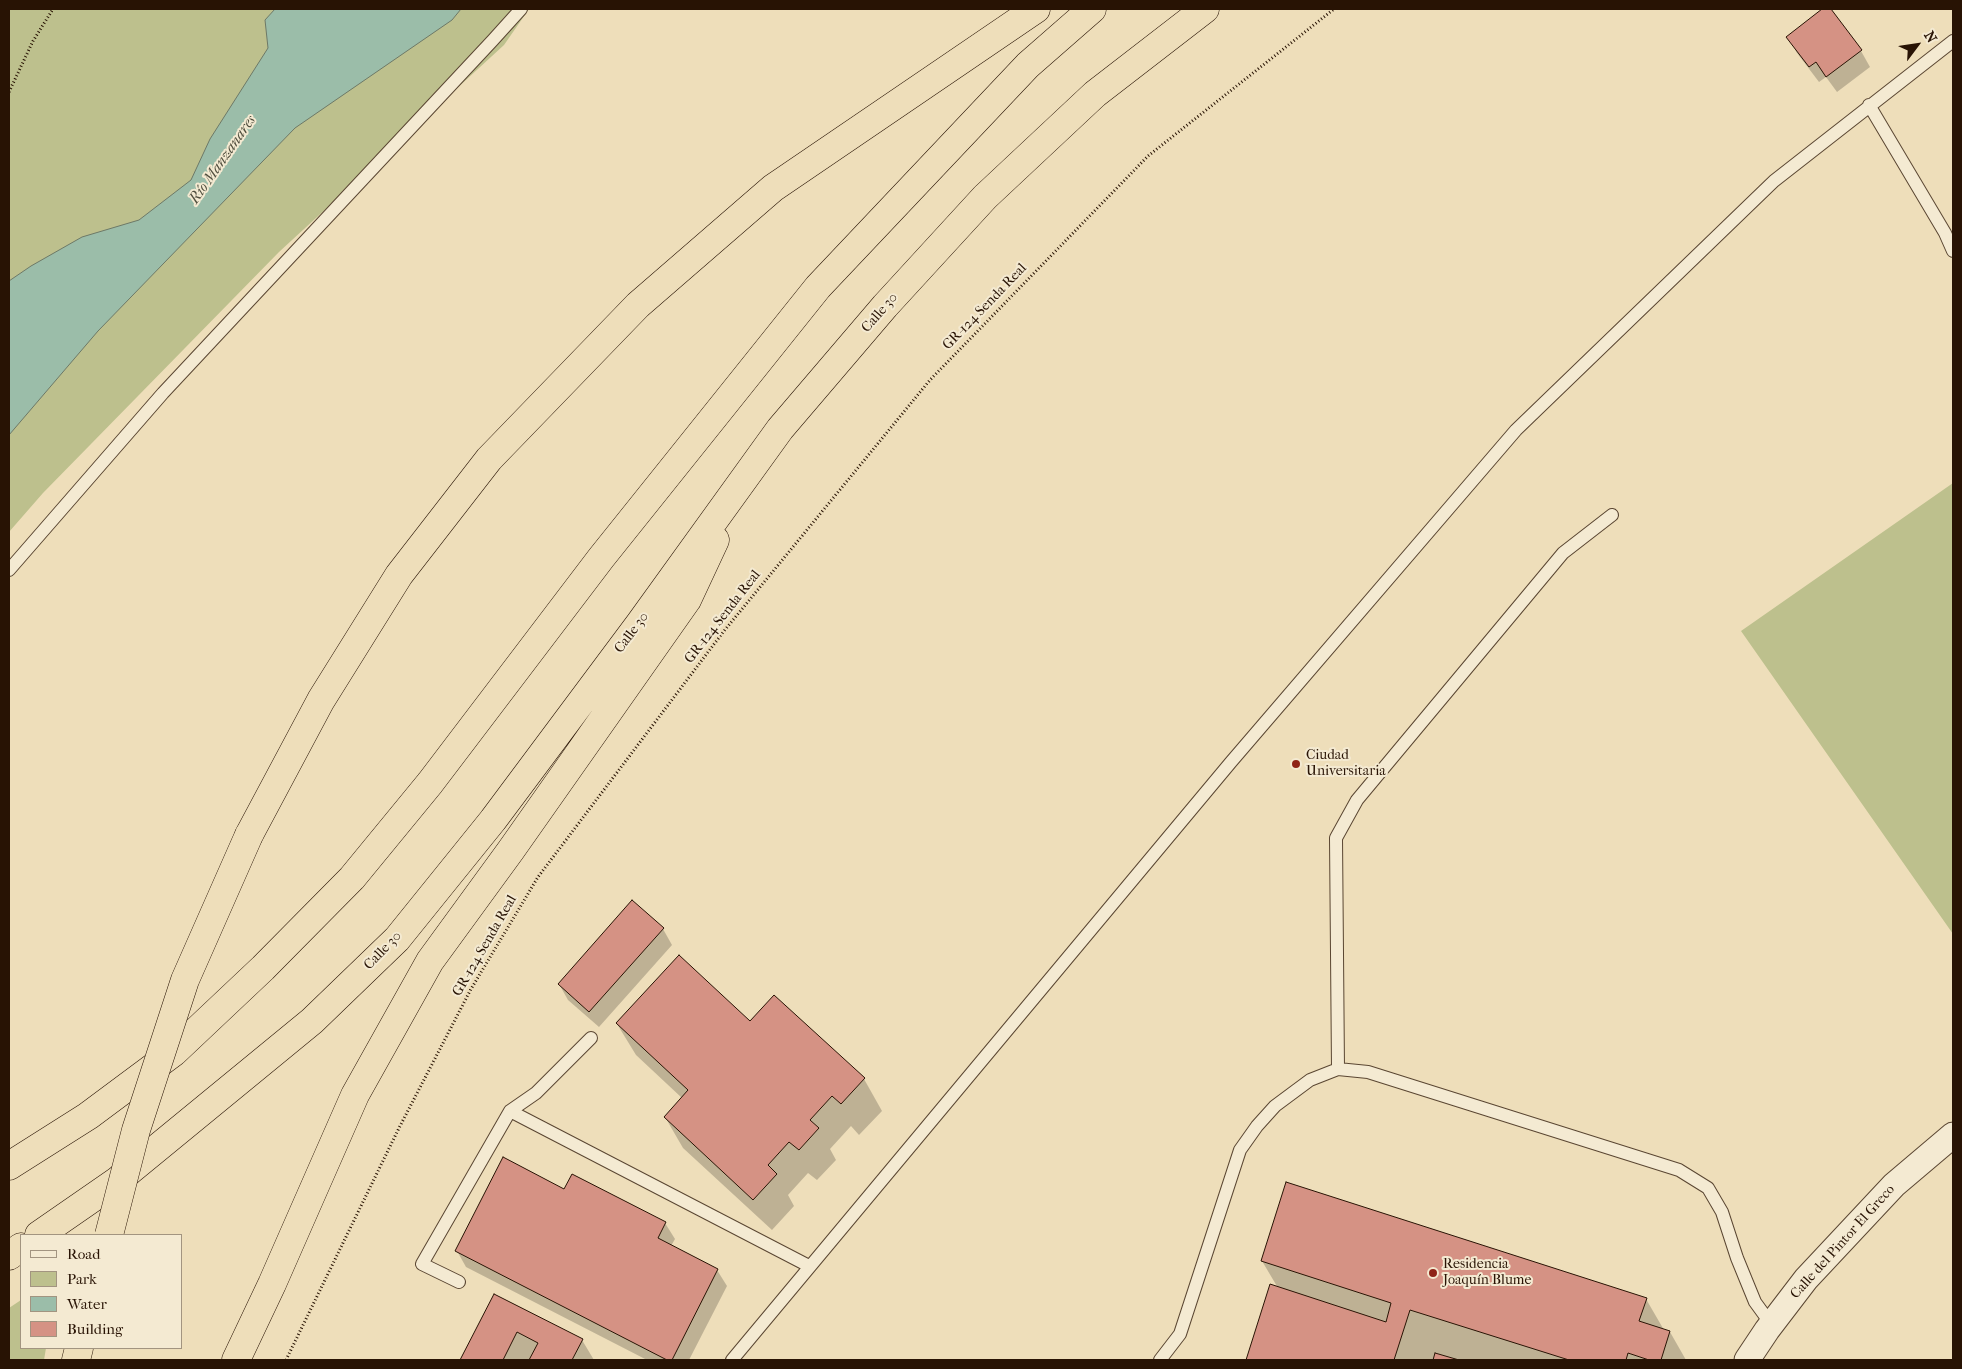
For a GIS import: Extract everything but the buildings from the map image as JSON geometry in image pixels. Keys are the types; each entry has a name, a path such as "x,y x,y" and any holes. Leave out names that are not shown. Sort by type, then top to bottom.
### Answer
{"highway":[{"path":"109,1234 136,1130 185,980 249,835 321,700 399,575 489,459 638,305 773,188 1036,9"},
{"path":"9,1166 88,1116 174,1052 263,968 352,878 430,783 601,558 818,287 1028,65 1092,9"},
{"name":"Calle 30","path":"40,1234 117,1181 305,1027 397,939 493,820 640,623 780,429 885,306 985,197 1095,94 1205,9"},
{"path":"236,1360 356,1095 430,961 511,850 687,600 742,482"},
{"path":"9,1256 20,1248"}],"street":[{"name":"Calle del Pintor El Greco","path":"1746,1360 1806,1279 1894,1185 1953,1135"}],"lane":[{"path":"9,570 163,394 521,9"},
{"path":"732,1360 1231,762 1516,430 1774,181 1953,40"},
{"path":"1869,105 1945,233 1953,251"},
{"path":"1338,1069 1336,838 1357,800 1564,553 1612,515"},
{"path":"459,1282 422,1264 510,1111 536,1093 591,1038"},
{"path":"1160,1360 1180,1334 1240,1150 1257,1126 1275,1106 1310,1080 1338,1069 1368,1072 1679,1170 1708,1188 1722,1212 1737,1258 1755,1302 1771,1324"},
{"path":"510,1111 809,1266"}],"path":[{"path":"9,92 34,40 53,9"},
{"name":"GR-124 Senda Real","path":"286,1360 399,1128 476,981 538,877 724,631 930,380 1142,163 1334,9"}],"green space":[{"path":"9,9 529,9 504,45 279,252 43,493 9,532"},
{"path":"1953,483 1953,934 1741,631"},
{"path":"20,1301 20,1349 46,1349 44,1360 9,1360 9,1308"}],"water":[{"name":"Río Manzanares","path":"275,9 461,9 452,20 295,128 98,331 9,435 9,281 82,237 139,220 191,180 210,139 268,48 265,20"}],"place":[{"name":"Ciudad Universitaria","path":"1296,764"},
{"name":"Residencia Joaquín Blume","path":"1433,1273"}]}
